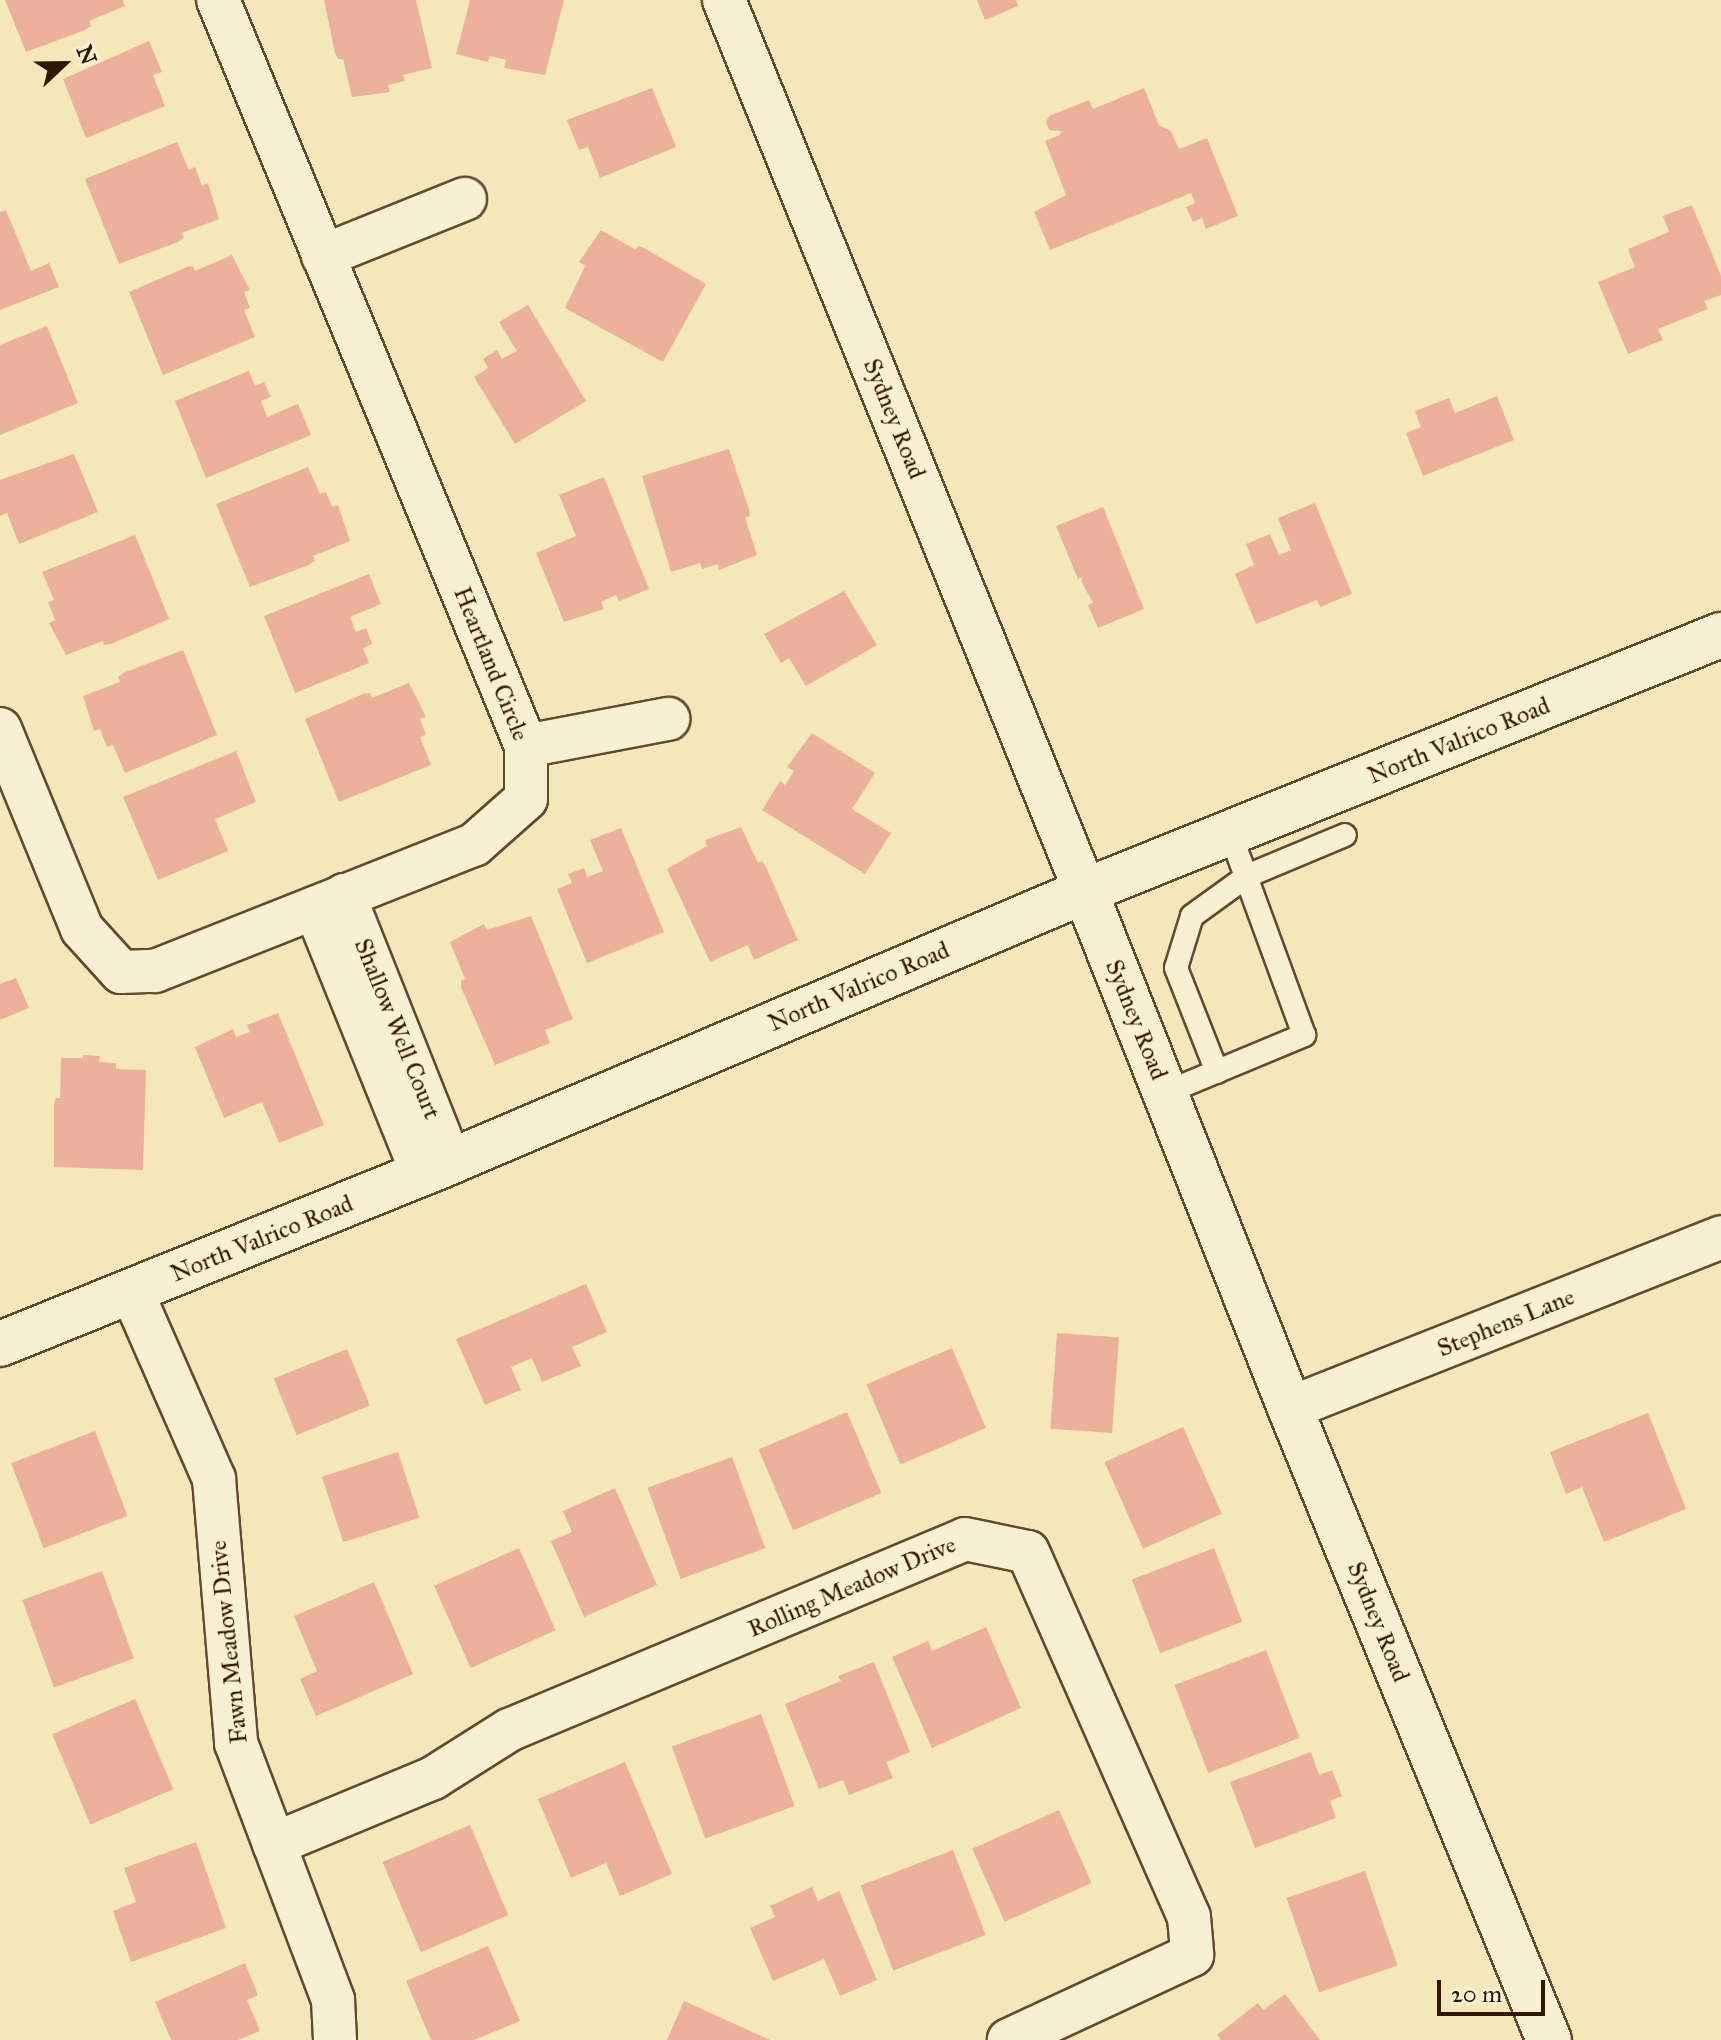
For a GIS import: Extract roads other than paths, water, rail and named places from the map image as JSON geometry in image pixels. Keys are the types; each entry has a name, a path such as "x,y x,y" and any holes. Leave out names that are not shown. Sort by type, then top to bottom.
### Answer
{"street":[{"name":"Heartland Circle","path":"0,729 82,929 121,972 155,971 474,845 526,799 526,746 218,0"},
{"name":"Sydney Road","path":"724,0 1085,891 1290,1408 1549,2040"},
{"path":"323,256 465,199"},
{"name":"North Valrico Road","path":"0,1344 436,1168 1085,891 1721,635"},
{"path":"526,746 668,719"},
{"name":"Shallow Well Court","path":"330,902 436,1168"},
{"name":"Stephens Lane","path":"1290,1408 1721,1237"},
{"name":"Fawn Meadow Drive","path":"132,1292 214,1479 236,1743 333,2000 335,2040"},
{"name":"Rolling Meadow Drive","path":"274,1844 433,1778 509,1730 965,1539 1028,1552 1189,1917 1192,1955 1009,2040"}],"lane":[{"path":"1165,1093 1304,1035 1230,833"},
{"path":"1217,1072 1176,968 1192,916 1247,876 1345,835"}]}
